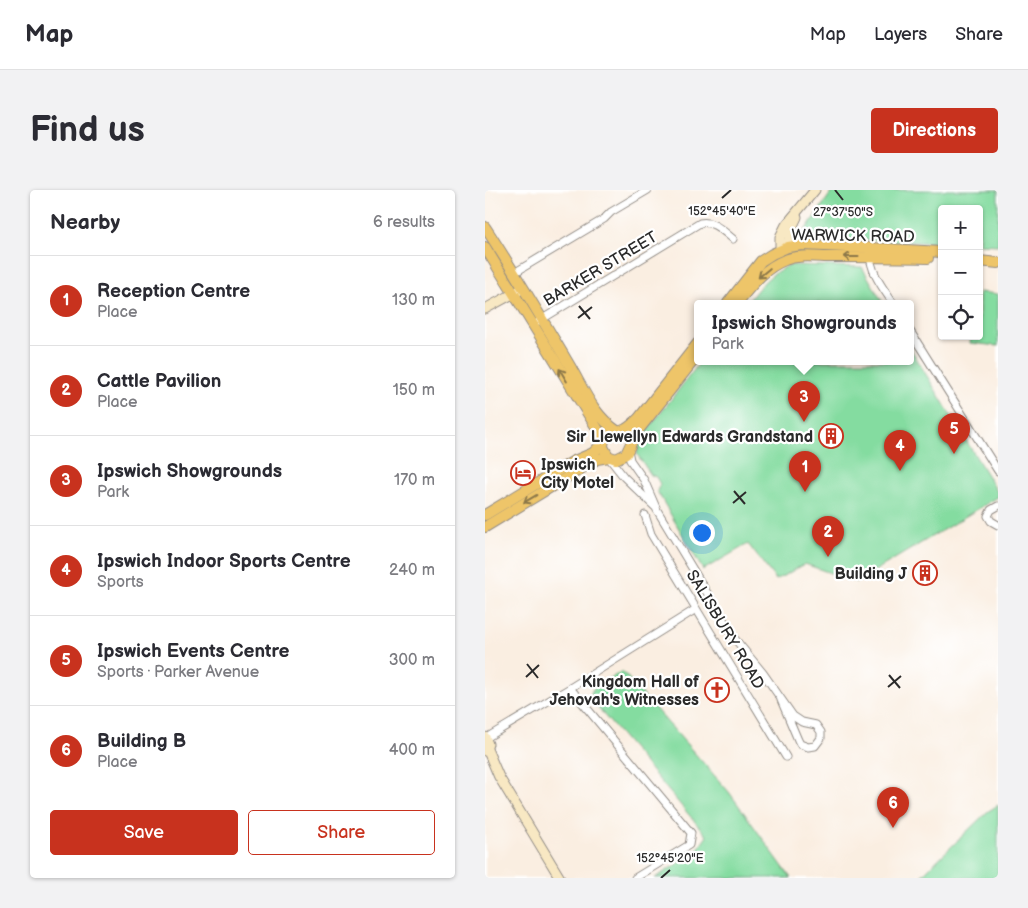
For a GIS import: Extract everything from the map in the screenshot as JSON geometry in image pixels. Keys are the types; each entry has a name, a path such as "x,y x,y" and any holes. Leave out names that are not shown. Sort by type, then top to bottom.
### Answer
{"main road":[{"path":"786,259 784,248 789,234 800,210 815,190"},
{"path":"485,227 514,273 519,291"},
{"name":"WARWICK ROAD","path":"730,300 761,261 784,248 802,246 938,259"},
{"path":"485,247 519,291 600,433 603,450 609,457"},
{"name":"WARWICK ROAD","path":"739,300 764,273 786,259 870,252 938,252"},
{"path":"983,256 998,257"},
{"path":"983,262 998,264"},
{"path":"485,309 519,291"},
{"path":"537,322 597,414 604,422 624,434 627,438 629,449"},
{"path":"486,514 574,461 593,453 608,435 628,428 639,418 694,348"},
{"path":"485,527 597,459 620,458 629,449 636,433 694,360"},
{"path":"486,737 488,744 486,750 499,777 560,878"},
{"path":"485,762 499,777"}],"street":[{"path":"514,273 648,190"},
{"name":"BARKER STREET","path":"537,322 700,223 706,222 715,225 733,239"},
{"path":"870,252 870,262 875,274 891,300"},
{"path":"914,337 998,471"},
{"name":"SALISBURY ROAD","path":"629,449 631,463 642,477 657,510 735,639 763,673 795,718 808,723"},
{"name":"SALISBURY ROAD","path":"609,457 657,510"},
{"path":"628,480 642,477"},
{"path":"998,506 991,510 988,516 991,522 998,525"},
{"name":"SALISBURY ROAD","path":"645,515 651,534 786,757"},
{"path":"486,737 570,688 696,610"},
{"path":"570,688 691,833 689,845 635,878"},
{"path":"781,700 799,742 804,746 812,747 818,744 821,738 820,730 816,725 808,723 801,726 797,736"}],"green space":[{"path":"833,190 998,190 998,245 983,244 983,205 938,205 938,243 800,238"},
{"path":"792,265 862,267 881,300 749,300 772,275"},
{"path":"983,292 998,294 998,346 970,343 970,340 983,340"},
{"path":"914,355 998,493 998,497 856,582 805,564 776,580 748,544 703,570 657,491 660,484 656,477 651,475 637,454 639,441 698,365 914,365"},
{"path":"622,671 729,792 791,878 655,878 695,853 707,836 592,701 591,693 593,689"},
{"path":"998,805 998,878 919,878 987,812"}],"place":[{"name":"Ipswich Showgrounds","path":"804,422"},
{"name":"Sir Llewellyn Edwards Grandstand","path":"831,436"},
{"name":"Ipswich Events Centre","path":"954,454"},
{"name":"Ipswich Indoor Sports Centre","path":"900,471"},
{"name":"Ipswich City Motel","path":"523,473"},
{"name":"Reception Centre","path":"805,492"},
{"name":"Cattle Pavilion","path":"828,557"},
{"name":"Building J","path":"925,573"},
{"name":"Kingdom Hall of Jehovah's Witnesses","path":"717,690"},
{"name":"Building B","path":"893,828"}]}
